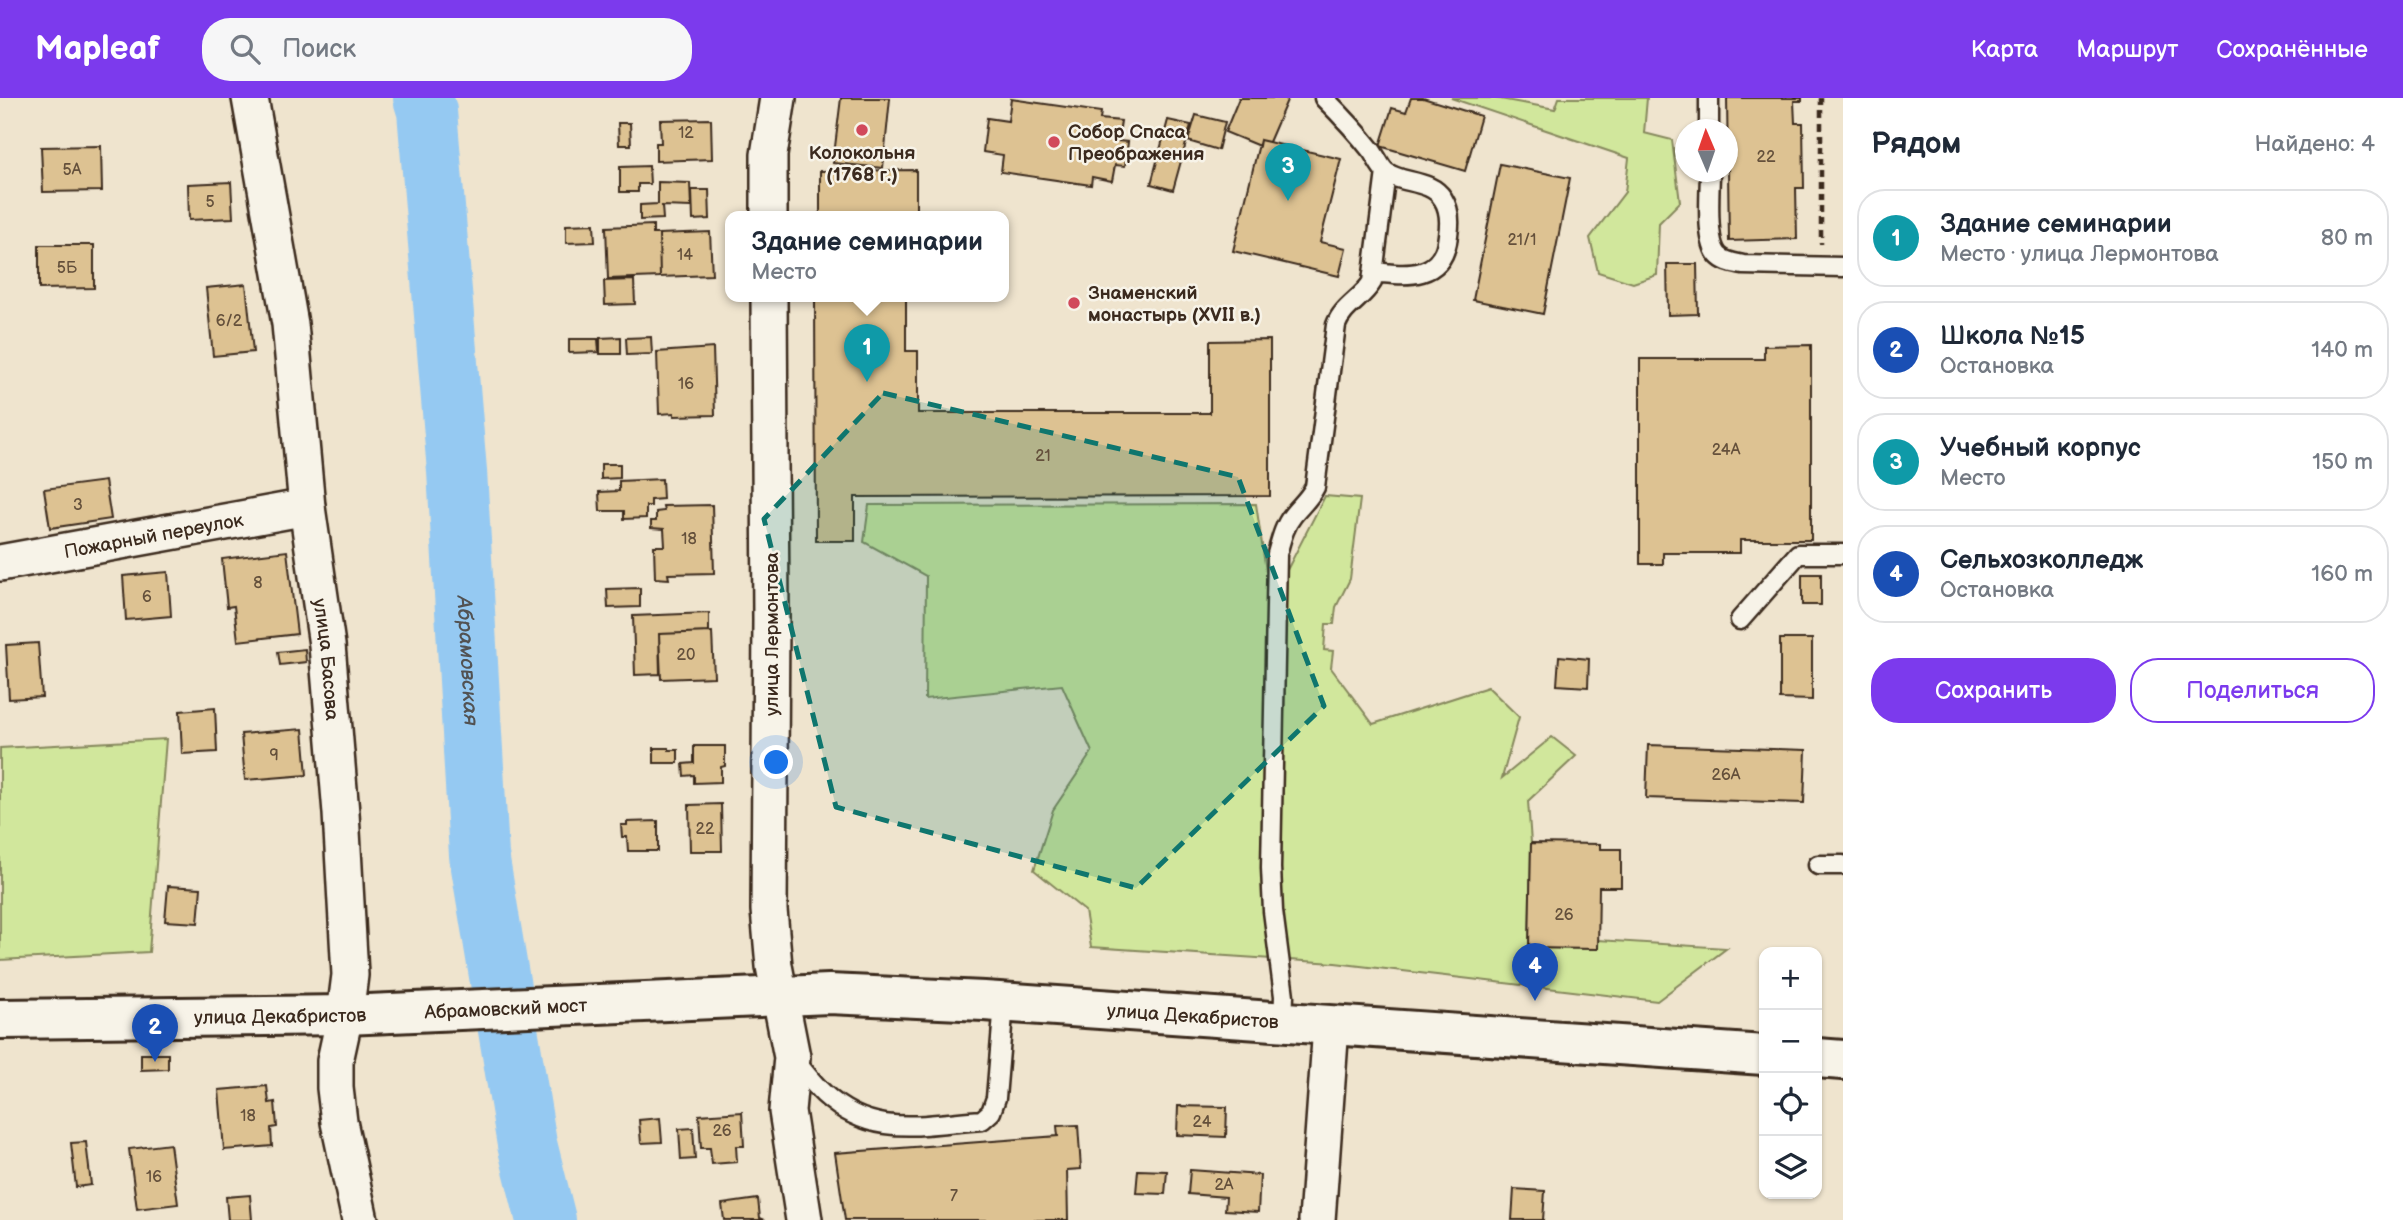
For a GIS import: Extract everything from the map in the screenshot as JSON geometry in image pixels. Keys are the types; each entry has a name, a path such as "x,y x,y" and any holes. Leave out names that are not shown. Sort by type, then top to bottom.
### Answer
{"street":[{"name":"улица Басова","path":"250,98 288,312 307,508 327,645 341,813 350,975 335,1061 335,1088 339,1122 360,1220"},
{"path":"769,211 769,155 778,98"},
{"name":"улица Лермонтова","path":"769,302 769,910 771,947 792,1057 787,1111 804,1220"},
{"name":"Пожарный переулок","path":"0,563 307,508"},
{"name":"улица Декабристов","path":"621,1002 781,995 876,995 1759,1055"},
{"name":"Абрамовский мост","path":"391,1013 621,1002"},
{"name":"улица Декабристов","path":"0,1019 391,1013"},
{"path":"1317,1220 1331,1026"},
{"path":"1822,1058 1843,1060"}],"lane":[{"path":"1324,98 1370,149 1386,172 1435,190 1444,200 1448,211 1448,241 1436,264 1412,276 1374,272"},
{"path":"1709,98 1709,119"},
{"path":"1283,1022 1284,996 1274,923 1271,868 1277,554 1283,533 1293,515 1308,500 1315,487 1336,326 1344,310 1368,289 1374,272 1386,172"},
{"path":"1710,182 1711,239 1717,254 1728,262 1743,265 1843,267"},
{"path":"1740,621 1798,554 1843,554"},
{"path":"1818,864 1843,864"},
{"path":"792,1057 823,1093 848,1113 871,1123 898,1126 982,1120 992,1112 996,1098 1004,1003"}],"path":[{"path":"1821,98 1821,266"}],"highlighted area":[{"path":"883,393 1238,477 1324,706 1136,888 836,807 764,519"}],"green space":[{"path":"1451,98 1495,98 1555,109 1559,98 1647,98 1644,133 1672,140 1675,182 1677,182 1680,202 1659,223 1657,275 1633,283 1598,272 1590,238 1625,192 1629,158"},
{"path":"1325,496 1360,499 1350,579 1336,607 1334,624 1326,624 1324,650 1333,651 1331,668 1373,724 1488,687 1519,717 1502,778 1552,737 1576,756 1528,801 1531,843 1529,948 1598,949 1598,940 1727,948 1657,1001 1335,963 1091,947 1085,911 1034,870 1053,810 1092,752 1062,685 925,699 926,576 864,542 869,505 1256,504 1266,571 1285,574"},
{"path":"166,739 149,952 0,960 0,748"}],"building":[{"name":"Колокольня (1768 г.)","path":"841,98 890,98 883,168 833,163"},
{"path":"1239,98 1288,98 1269,142 1260,140 1259,146 1225,132"},
{"path":"1411,98 1423,98 1481,116 1465,171 1380,146 1392,108 1406,112"},
{"path":"1727,98 1802,98 1802,101 1794,101 1795,123 1803,123 1804,188 1796,188 1797,239 1729,241 1728,182 1738,182 1738,119 1727,119"},
{"name":"Собор Спаса Преображения","path":"1011,99 1101,112 1100,119 1121,121 1118,141 1128,142 1125,166 1115,165 1112,181 1092,177 1091,185 1001,172 1003,155 983,152 987,118 1008,121"},
{"path":"1196,115 1225,122 1218,150 1188,141"},
{"path":"711,119 712,159 656,161 656,143 661,143 660,120"},
{"path":"1168,120 1191,125 1173,190 1151,184"},
{"path":"618,123 630,123 631,145 619,145"},
{"path":"1260,140 1341,159 1320,242 1346,248 1339,276 1233,251"},
{"path":"101,146 102,191 43,192 41,147"},
{"path":"1500,164 1570,178 1543,314 1473,300"},
{"path":"649,166 650,184 638,184 638,192 620,192 620,167"},
{"path":"916,170 916,211 820,211 820,171"},
{"path":"231,182 233,218 189,220 188,184"},
{"path":"658,182 690,183 691,207 662,206 663,219 640,220 640,205 658,204"},
{"path":"692,190 709,190 710,219 693,220"},
{"path":"594,224 595,242 566,243 566,225"},
{"path":"653,225 653,234 659,234 660,277 608,279 606,227"},
{"path":"710,232 712,275 660,277 659,234"},
{"path":"39,245 94,245 94,288 39,289"},
{"path":"1667,264 1697,264 1698,314 1668,315"},
{"path":"634,280 635,304 605,305 604,281"},
{"path":"246,284 253,352 213,356 206,288"},
{"path":"815,302 906,302 906,351 918,351 918,413 1210,413 1210,341 1270,340 1270,496 855,497 855,541 816,541"},
{"path":"621,337 621,354 600,354 600,338"},
{"path":"651,337 652,354 627,355 626,338"},
{"path":"569,339 598,339 599,352 569,353"},
{"path":"1811,345 1811,540 1740,540 1740,553 1663,553 1663,564 1640,564 1640,359 1764,359 1764,346"},
{"path":"713,348 715,415 659,414 657,352"},
{"path":"601,464 620,464 620,478 601,479"},
{"path":"662,479 663,499 651,500 651,506 646,506 646,518 624,519 624,511 600,511 599,492 619,491 619,481"},
{"path":"105,481 111,519 50,528 44,489"},
{"path":"712,505 714,573 668,574 669,579 655,578 654,546 665,546 664,529 651,528 651,521 656,521 656,512 664,511 663,506"},
{"path":"287,551 297,634 238,641 234,606 227,607 222,559"},
{"path":"168,572 171,616 126,620 123,576"},
{"path":"1802,574 1821,574 1821,605 1802,605"},
{"path":"640,588 640,607 608,608 607,589"},
{"path":"709,613 709,632 659,634 660,674 635,675 633,616"},
{"path":"712,632 714,677 661,679 659,634"},
{"path":"1780,639 1812,639 1812,700 1780,699"},
{"path":"38,643 42,697 9,699 6,645"},
{"path":"305,649 306,662 280,665 278,652"},
{"path":"1559,656 1589,659 1588,687 1557,685"},
{"path":"215,708 217,752 182,754 180,711"},
{"path":"303,729 307,775 245,780 241,734"},
{"path":"1648,745 1806,750 1804,803 1646,798"},
{"path":"694,746 725,746 725,766 721,767 721,782 694,783 694,775 684,776 683,764 694,763"},
{"path":"654,748 678,750 678,763 654,763"},
{"path":"721,804 722,851 690,851 689,805"},
{"path":"658,821 658,851 628,851 627,837 622,837 621,825 627,825 627,822"},
{"path":"1531,843 1600,844 1600,849 1621,849 1621,887 1599,887 1598,949 1529,948"},
{"path":"168,886 201,888 198,923 165,921"},
{"path":"141,1054 168,1054 168,1069 141,1070"},
{"path":"267,1086 269,1103 275,1102 277,1127 271,1128 272,1146 224,1150 219,1090"},
{"path":"1178,1106 1227,1107 1226,1137 1177,1135"},
{"path":"742,1112 744,1146 736,1146 737,1162 712,1164 710,1148 701,1148 699,1115"},
{"path":"660,1118 662,1142 641,1143 639,1120"},
{"path":"1078,1125 1081,1169 1067,1170 1068,1220 845,1220 835,1153 1058,1136 1057,1126"},
{"path":"693,1128 695,1159 681,1160 679,1129"},
{"path":"86,1142 91,1185 76,1187 71,1143"},
{"path":"170,1144 178,1204 137,1209 129,1149"},
{"path":"1138,1170 1167,1171 1165,1194 1136,1193"},
{"path":"1190,1170 1260,1175 1258,1212 1225,1210 1226,1197 1188,1194"},
{"path":"1514,1189 1545,1191 1543,1220 1512,1220"},
{"path":"250,1195 252,1220 228,1220 226,1197"},
{"path":"758,1199 760,1218 765,1220 724,1220 722,1204"}],"waterway":[{"name":"Абрамовская","path":"423,98 427,111 457,471 479,855 527,1144 546,1220"}],"place":[{"name":"Колокольня (1768 г.)","path":"862,130"},
{"name":"Собор Спаса Преображения","path":"1054,142"},
{"name":"Учебный корпус","path":"1288,201"},
{"name":"Знаменский монастырь (XVII в.)","path":"1074,303"},
{"name":"Здание семинарии","path":"867,382"},
{"name":"Сельхозколледж","path":"1535,1001"},
{"name":"Школа №15","path":"155,1062"}]}
